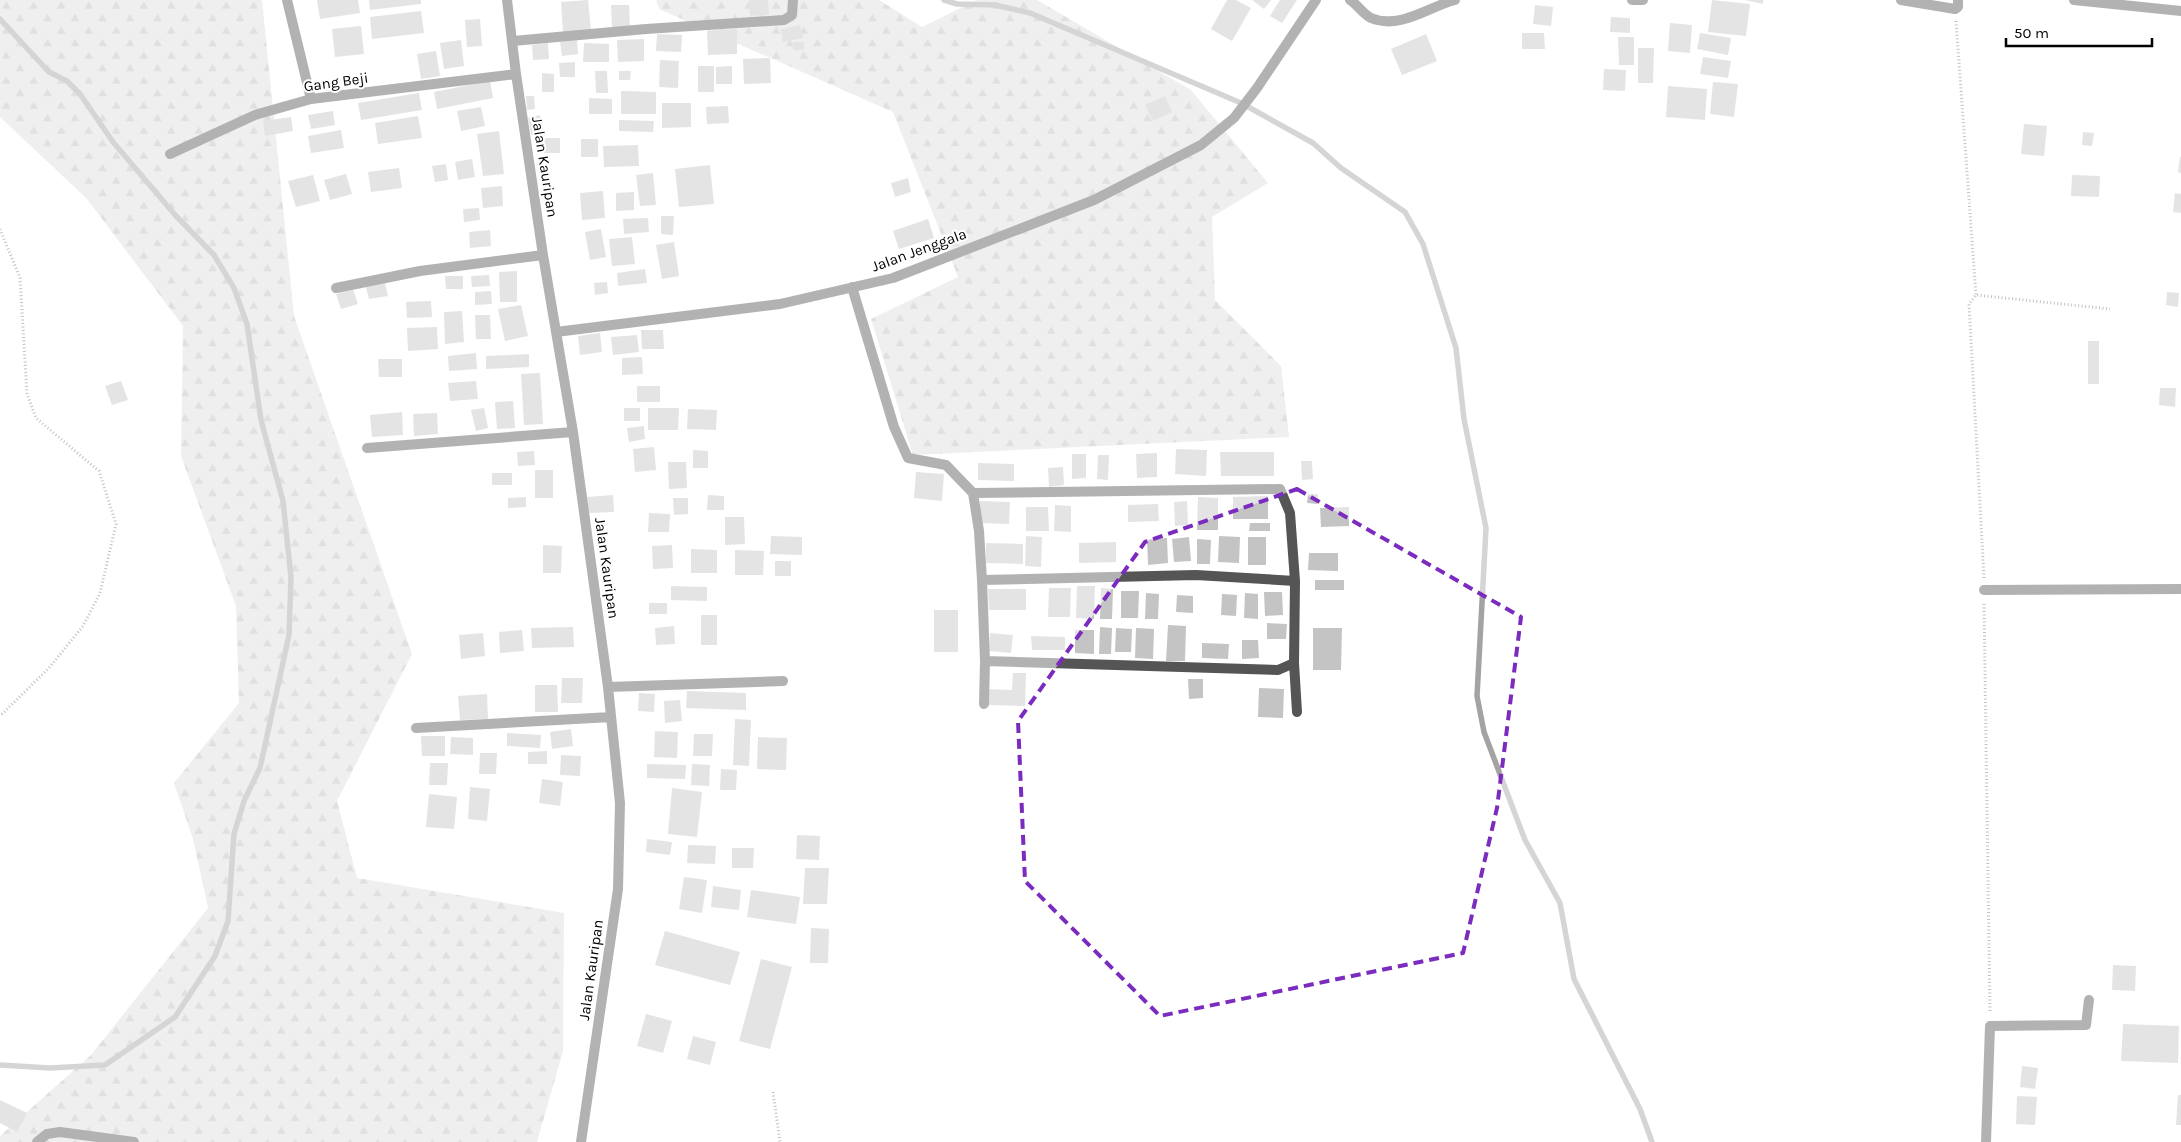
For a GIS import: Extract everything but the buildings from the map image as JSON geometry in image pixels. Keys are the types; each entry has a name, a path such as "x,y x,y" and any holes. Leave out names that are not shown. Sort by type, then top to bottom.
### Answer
{"street":[{"path":"287,0 311,99"},
{"name":"Jalan Kauripan","path":"507,0 543,255 573,432 608,687 620,802 618,889 581,1142"},
{"path":"513,41 784,20 792,15 793,0"},
{"name":"Jalan Jenggala","path":"556,332 780,304 893,278 1094,200 1201,145 1234,118 1257,88 1316,0"},
{"path":"1350,0 1370,17 1387,22 1415,16 1455,0"},
{"path":"1632,0 1643,0"},
{"path":"1901,0 1956,5"},
{"path":"2074,0 2181,11"},
{"name":"Gang Beji","path":"170,154 255,115 311,99 516,74"},
{"path":"336,288 420,271 543,255"},
{"path":"852,287 894,427 908,458 946,465 974,493 982,580 985,661 984,704"},
{"path":"367,448 573,432"},
{"path":"974,493 1280,490 1290,513 1295,581 1294,663 1298,712"},
{"path":"982,580 1196,575 1295,581"},
{"path":"1984,590 2181,589"},
{"path":"985,661 1278,670 1294,663"},
{"path":"608,687 783,681"},
{"path":"416,728 611,717"},
{"path":"1986,1142 1990,1026 2086,1025 2088,1000"},
{"path":"36,1142 47,1134 60,1132 134,1142"}],"path":[{"path":"1956,5 1976,295"},
{"path":"0,229 20,278 27,394 36,418 99,470 116,524 100,593 83,626 48,668 0,716"},
{"path":"773,1092 780,1142"}],"highlighted area":[{"path":"1297,489 1521,617 1497,808 1463,953 1160,1016 1025,881 1018,721 1145,542"}],"green space":[{"path":"0,0 262,0 294,316 412,654 337,801 357,878 564,913 563,1051 537,1142 0,1142 0,1136 91,1055 208,908 193,839 174,783 239,703 236,606 181,456 183,326 87,199 0,117"},
{"path":"656,0 879,0 922,27 977,0 1037,0 1191,90 1268,183 1212,217 1215,300 1281,366 1289,437 913,455 871,319 958,277 893,112 659,9"}],"waterway":[{"path":"944,0 957,4 995,5 1030,13 1241,103 1313,143 1341,168 1405,212 1423,244 1456,348 1464,419 1486,528 1477,696 1484,732 1525,840 1560,903 1574,979 1640,1109 1652,1142"},
{"path":"0,19 49,72 67,81 80,94 113,142 176,216 214,255 234,288 247,324 261,420 283,501 291,577 289,635 260,768 244,801 234,834 228,921 215,956 175,1017 105,1065 50,1068 0,1065"}]}
